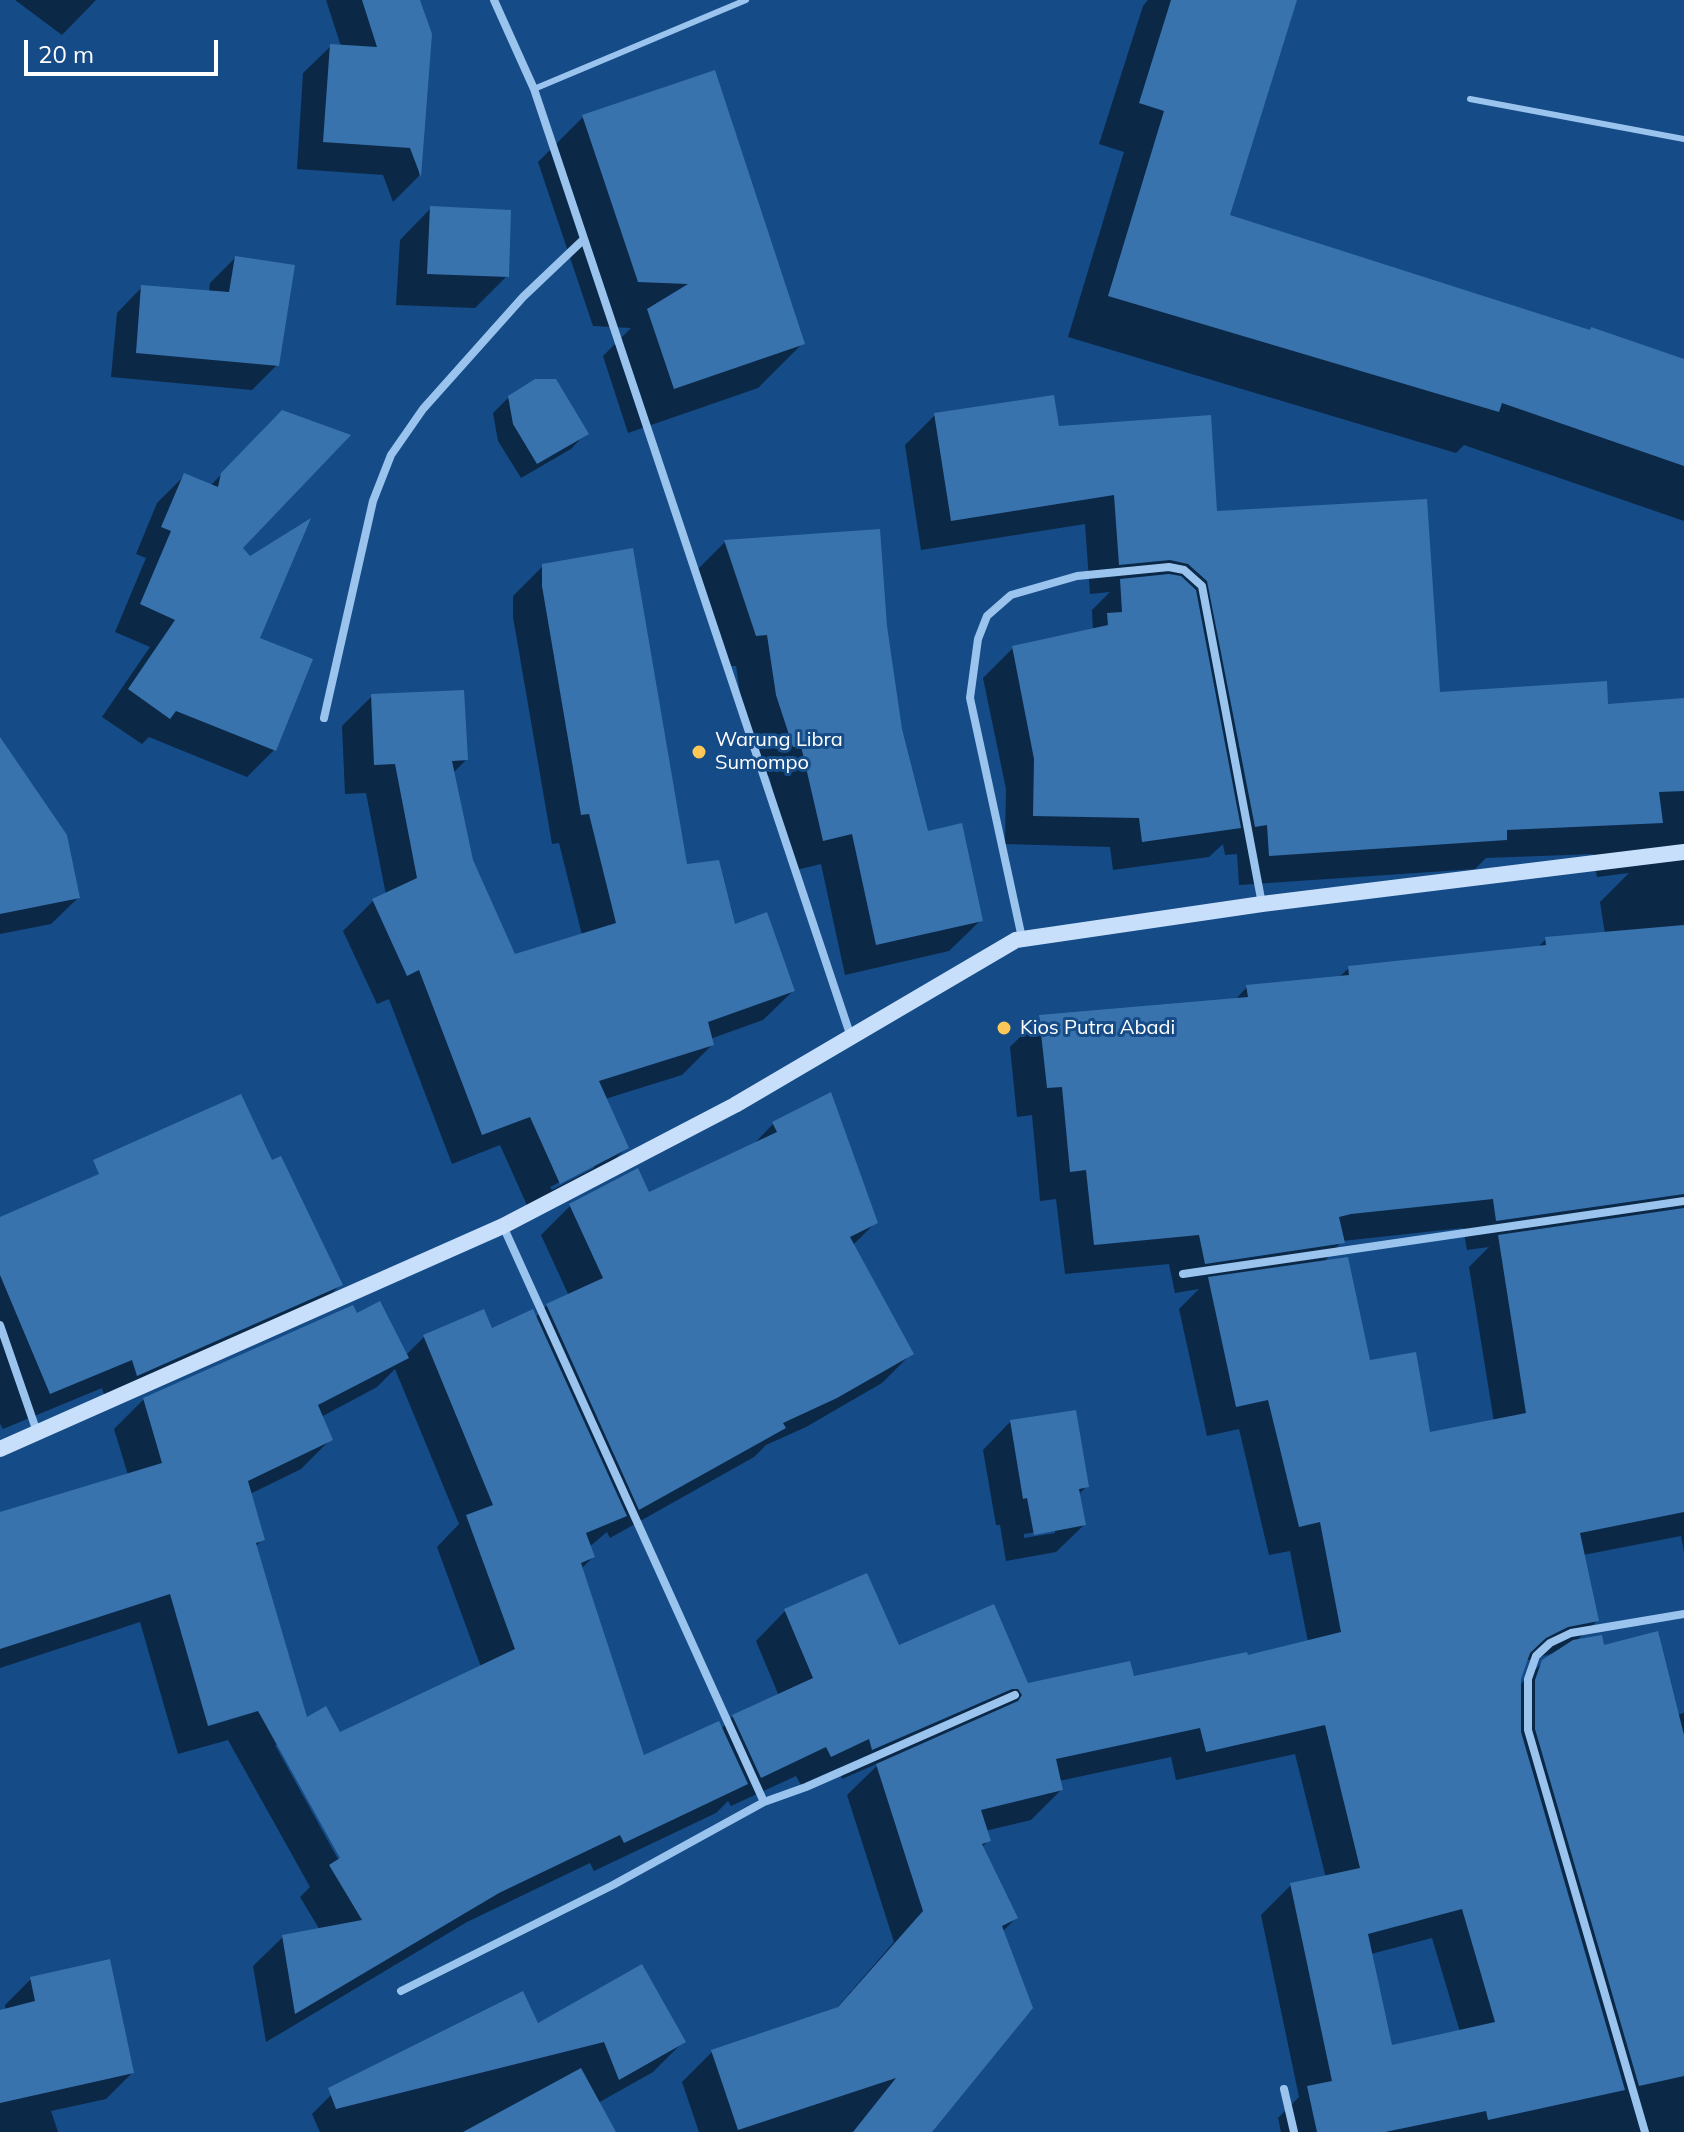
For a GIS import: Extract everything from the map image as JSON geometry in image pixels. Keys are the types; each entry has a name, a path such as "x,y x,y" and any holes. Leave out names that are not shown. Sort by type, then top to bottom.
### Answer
{"street":[{"path":"494,0 534,89 851,1038"},
{"path":"324,718 373,501 391,455 423,409 523,297 584,239"},
{"path":"1022,938 970,698 978,639 987,616 1011,595 1077,576 1169,567 1184,570 1202,586 1262,904"},
{"path":"0,1449 503,1226 735,1105 1022,938 1262,904 1684,852"},
{"path":"1183,1274 1684,1201"},
{"path":"503,1226 764,1802"},
{"path":"0,1325 37,1433"},
{"path":"1645,2132 1528,1730 1528,1679 1536,1656 1550,1643 1571,1633 1684,1614"},
{"path":"401,1991 613,1885 764,1802 806,1787 1015,1695"},
{"path":"1284,2089 1294,2132"}],"lane":[{"path":"534,89 746,0"},
{"path":"1470,99 1684,139"}],"building":[{"path":"362,0 420,0 432,34 421,177 410,148 323,142 330,44 377,47"},
{"path":"1171,0 1297,0 1230,215 1684,359 1684,466 1502,403 1499,412 1108,296 1164,111 1139,103"},
{"path":"715,70 805,344 674,389 647,309 688,284 638,282 582,115"},
{"path":"430,206 511,210 509,277 427,274"},
{"path":"235,256 295,265 279,366 136,353 141,285 229,292"},
{"path":"535,379 556,379 589,434 537,464 513,424 508,396"},
{"path":"1054,395 1059,426 1211,415 1217,511 1427,499 1440,692 1607,681 1608,704 1684,698 1684,791 1659,792 1663,823 1507,830 1507,840 1269,856 1267,825 1255,827 1207,581 1188,564 1170,560 1119,565 1114,495 951,521 934,413"},
{"path":"282,410 351,435 243,548 250,556 311,518 260,638 313,659 276,751 176,711 170,719 128,689 175,620 140,604 171,531 161,527 184,473 218,487 221,473"},
{"path":"880,529 887,626 902,729 928,831 962,823 983,921 876,945 852,834 823,841 801,746 793,747 776,695 767,635 756,636 724,540"},
{"path":"633,548 687,864 719,860 735,924 767,912 795,991 708,1022 714,1045 599,1081 629,1148 560,1184 530,1117 482,1135 419,970 407,976 372,899 417,878 395,764 374,765 371,694 464,690 468,760 452,761 473,860 515,954 616,923 589,814 581,815 542,586 542,564"},
{"path":"1169,574 1181,576 1196,590 1241,828 1142,842 1139,818 1033,816 1034,759 1012,646 1108,625 1107,613 1122,612 1120,579"},
{"path":"0,737 67,835 80,898 0,914"},
{"path":"1684,925 1684,1194 1496,1221 1493,1199 1351,1214 1339,1217 1345,1243 1205,1264 1199,1235 1094,1245 1086,1170 1070,1172 1062,1087 1047,1088 1039,1015 1248,997 1246,985 1349,975 1348,966 1546,945 1545,937"},
{"path":"831,1092 878,1223 850,1237 914,1354 837,1398 783,1423 786,1428 639,1510 546,1304 603,1278 569,1204 638,1168 649,1192 777,1132 772,1122"},
{"path":"241,1094 272,1160 281,1156 343,1285 137,1376 132,1360 50,1394 0,1275 0,1217 99,1174 93,1160"},
{"path":"1684,1208 1684,1512 1580,1533 1599,1621 1568,1627 1546,1638 1530,1653 1521,1679 1521,1732 1625,2090 1488,2120 1486,2111 1385,2132 1317,2132 1307,2086 1332,2081 1290,1883 1360,1868 1325,1725 1206,1752 1200,1728 1056,1759 1063,1790 981,1810 991,1841 982,1844 1018,1918 1002,1926 1033,2008 932,2132 853,2132 896,2078 738,2130 711,2050 838,2007 923,1911 876,1764 1018,1701 1022,1695 1018,1689 1012,1689 872,1750 869,1739 831,1757 826,1747 761,1778 732,1715 813,1678 784,1609 867,1573 899,1645 994,1604 1028,1683 1130,1661 1134,1676 1247,1652 1248,1655 1341,1632 1320,1522 1299,1527 1268,1400 1236,1407 1208,1277 1348,1257 1370,1360 1416,1352 1430,1432 1526,1413 1498,1235","holes":["1462,1909 1495,2022 1392,2045 1368,1934"]},
{"path":"380,1301 409,1358 318,1405 333,1440 248,1481 265,1540 256,1543 307,1717 326,1706 340,1732 515,1649 466,1515 493,1505 423,1335 484,1309 492,1328 533,1309 627,1516 586,1533 595,1557 581,1563 644,1755 719,1721 748,1784 624,1843 620,1835 499,1893 295,2014 282,1935 362,1920 329,1865 340,1858 258,1711 208,1726 170,1594 0,1649 0,1512 162,1463 143,1398 353,1305 357,1313"},
{"path":"1076,1410 1089,1487 1079,1489 1086,1525 1034,1535 1027,1498 1023,1499 1010,1420"},
{"path":"1658,1631 1684,1735 1684,2076 1639,2086 1535,1729 1535,1680 1542,1660 1573,1640 1602,1635 1604,1645"},
{"path":"110,1959 134,2073 0,2103 0,2010 35,2001 30,1977"},
{"path":"642,1964 686,2042 619,2080 604,2042 336,2109 328,2088 523,1991 538,2023"},
{"path":"581,2068 616,2132 463,2132"}],"place":[{"name":"Warung Libra Sumompo","path":"699,752"},
{"name":"Kios Putra Abadi","path":"1004,1028"}]}
